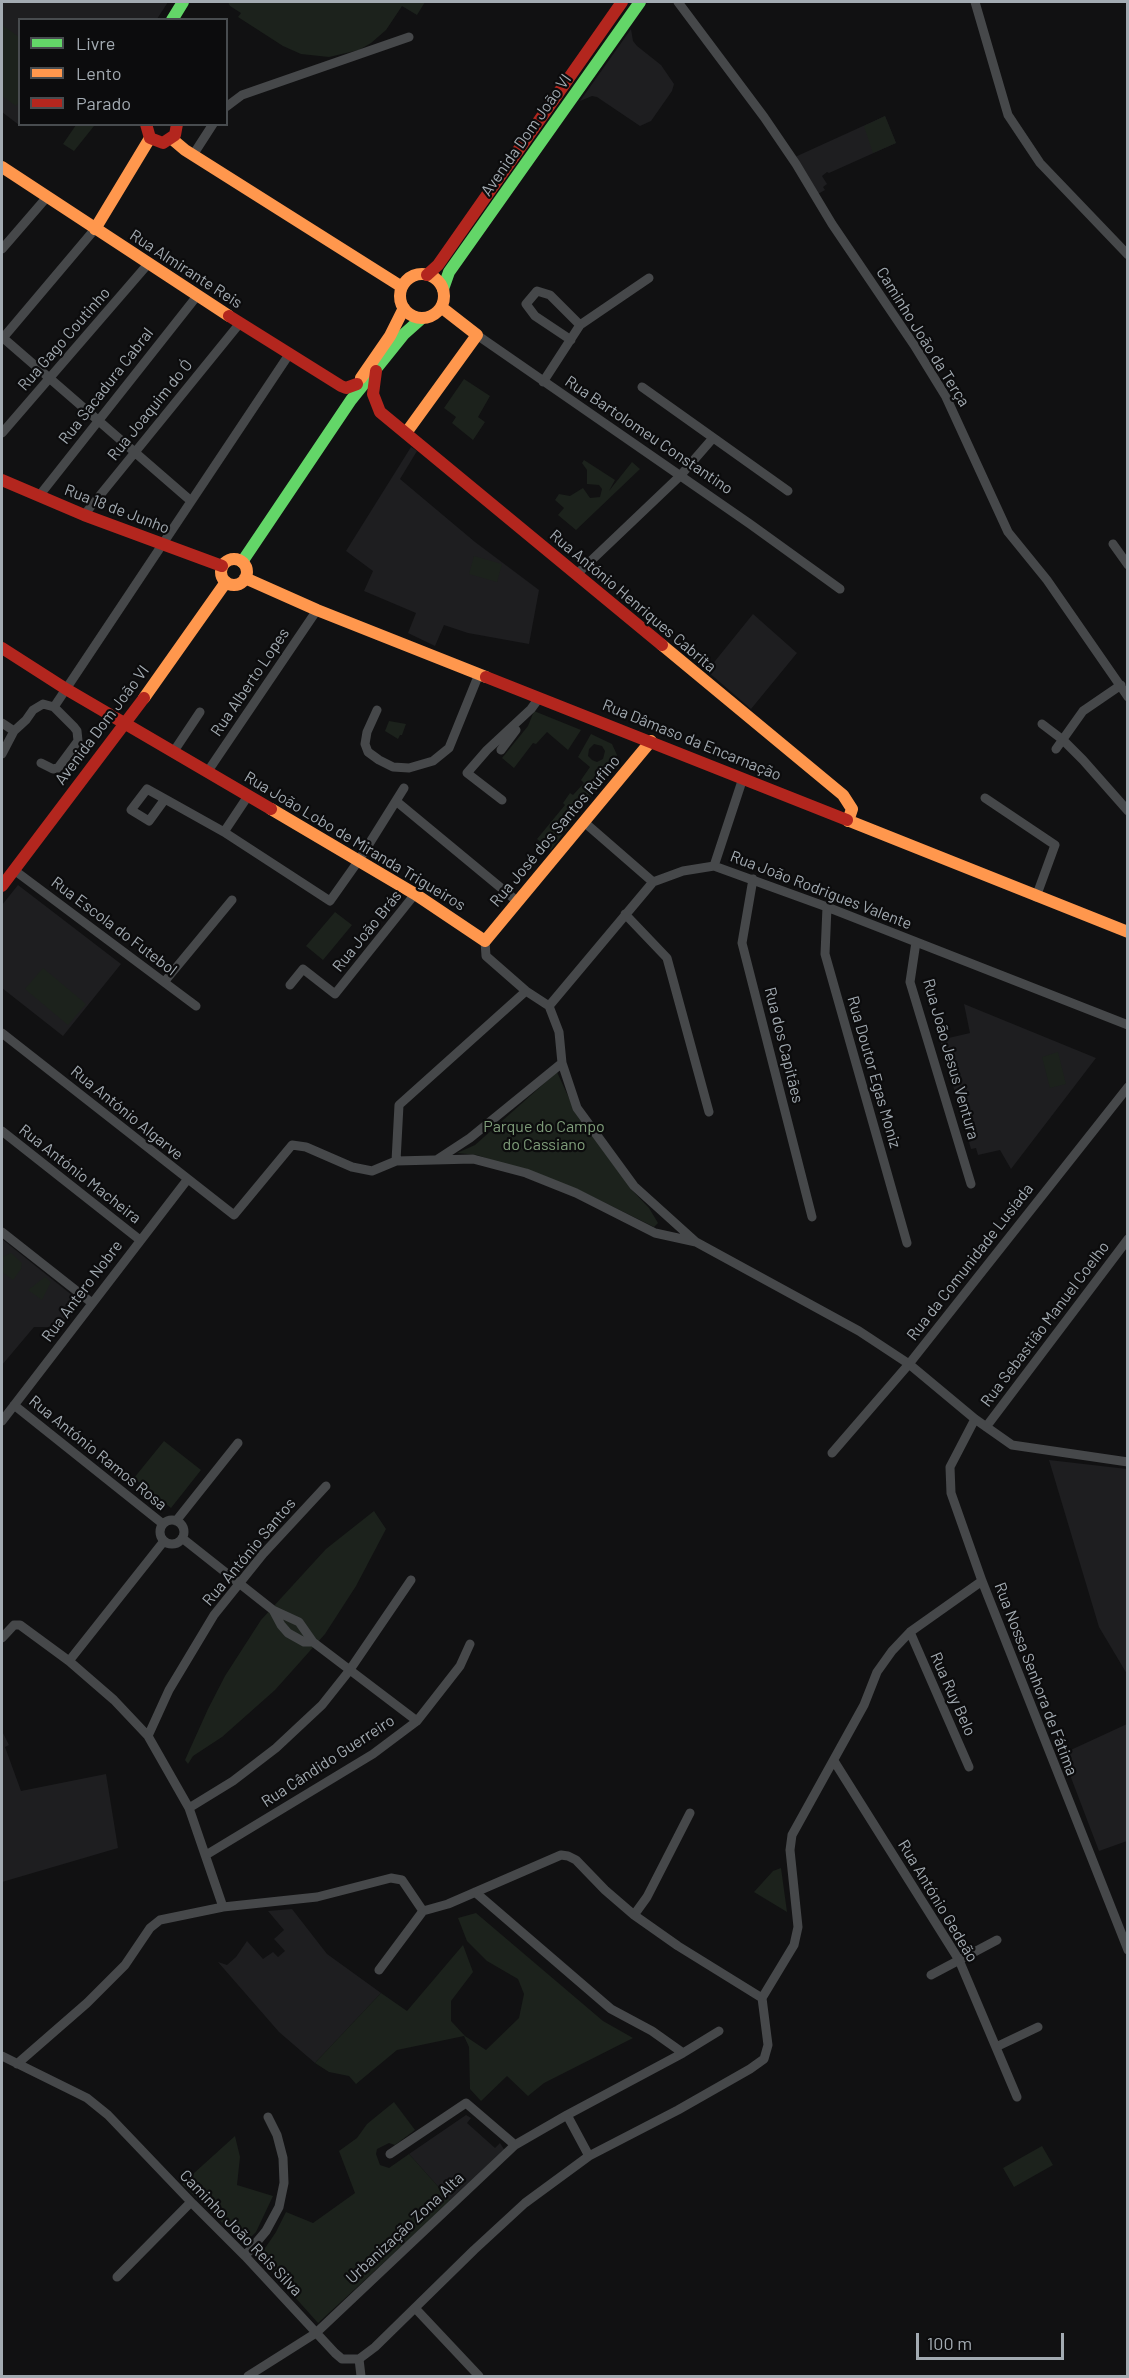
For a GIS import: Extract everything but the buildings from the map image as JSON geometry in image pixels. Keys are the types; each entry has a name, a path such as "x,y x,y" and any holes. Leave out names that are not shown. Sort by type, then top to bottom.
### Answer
{"main road":[{"path":"173,18 183,2"},
{"name":"Avenida Dom João VI","path":"427,275 438,265 622,2"},
{"name":"Avenida Dom João VI","path":"443,289 449,272 640,2"},
{"path":"95,229 150,138 147,126"},
{"path":"150,138 163,143 172,139 177,126"},
{"path":"172,139 193,155 402,287"},
{"name":"Rua Almirante Reis","path":"2,167 197,296 342,386 346,388 357,384"},
{"path":"242,561 351,400 404,334 422,318 436,313 441,307 443,289 436,279 427,275 412,277 402,287 401,301 404,308 422,318"},
{"name":"Rua Bartolomeu Constantino","path":"441,307 477,335"},
{"path":"351,400 357,384 393,331 404,308"},
{"path":"406,432 477,335"},
{"name":"Rua António Henriques Cabrita","path":"376,371 373,394 381,412 843,795 852,809 848,821"},
{"name":"Rua 18 de Junho","path":"2,480 84,515 222,566"},
{"path":"231,559 242,561 247,571 245,579 234,585 226,582 221,575 222,566 231,559"},
{"name":"Rua Dâmaso da Encarnação","path":"245,579 317,610 1128,932"},
{"name":"Avenida Dom João VI","path":"2,886 125,724 226,582"},
{"name":"Rua João Lobo de Miranda Trigueiros","path":"2,648 66,689 359,860 485,941"},
{"name":"Rua José dos Santos Rufino","path":"485,941 651,741"}],"street":[{"name":"Caminho João da Terça","path":"678,2 764,117 832,224 890,309 946,397 1008,532 1047,580 1128,697"},
{"path":"975,2 1008,115 1040,163 1128,255"},
{"path":"228,105 242,94 409,37"},
{"path":"193,155 212,126"},
{"path":"2,249 47,197"},
{"path":"95,229 2,338 191,501"},
{"name":"Rua Gago Coutinho","path":"2,433 148,264"},
{"path":"543,382 580,326 649,278"},
{"path":"571,340 535,316 526,304 537,291 550,295 580,326"},
{"name":"Rua Sacadura Cabral","path":"39,496 197,296"},
{"name":"Rua Joaquim do Ó","path":"84,515 240,323"},
{"name":"Rua Bartolomeu Constantino","path":"477,335 840,589"},
{"path":"54,706 290,353"},
{"path":"642,387 788,491"},
{"path":"576,575 680,476 713,438"},
{"path":"1113,544 1128,565"},
{"name":"Rua Alberto Lopes","path":"208,771 317,610"},
{"path":"377,710 367,732 365,744 368,752 393,767 409,768 433,761 442,756 452,743 479,674"},
{"path":"1056,749 1083,711 1121,685"},
{"path":"502,800 467,773 539,698"},
{"path":"2,754 14,731 38,706 54,706 74,726 78,741 58,768 53,769 41,763"},
{"path":"174,751 200,712"},
{"path":"501,750 516,729 520,719"},
{"path":"2,723 14,731"},
{"path":"1042,724 1063,740 1128,811"},
{"path":"714,866 743,778"},
{"path":"165,799 224,832 330,902 404,788"},
{"path":"224,832 248,796"},
{"path":"985,798 1055,844 1036,897"},
{"path":"396,801 518,902"},
{"path":"584,822 653,882"},
{"name":"Rua João Rodrigues Valente","path":"549,1006 653,882 683,871 714,866 827,907 1128,1025"},
{"name":"Rua Escola do Futebol","path":"14,870 196,1006"},
{"name":"Rua dos Capitães","path":"753,879 742,943 812,1217"},
{"name":"Rua João Brás","path":"290,985 303,969 335,994 415,894"},
{"path":"165,981 232,900"},
{"name":"Rua Doutor Egas Moniz","path":"827,907 825,954 907,1243"},
{"path":"625,914 668,958 709,1112"},
{"name":"Rua João Lobo de Miranda Trigueiros","path":"485,941 486,956 526,991 549,1006"},
{"name":"Rua João Jesus Ventura","path":"916,942 910,982 971,1184"},
{"path":"526,991 399,1105 396,1161 473,1159 526,1173 576,1193 655,1233 696,1242"},
{"path":"549,1006 560,1032 562,1062 577,1108 634,1186 696,1242 833,1317 909,1364 975,1419 1012,1445 1128,1462"},
{"name":"Rua António Algarve","path":"2,1033 234,1215 292,1145 306,1147 352,1167 372,1172 396,1161"},
{"path":"438,1159 470,1138 562,1062"},
{"name":"Rua da Comunidade Lusíada","path":"832,1452 909,1364 1128,1087"},
{"name":"Rua António Macheira","path":"2,1131 140,1240"},
{"name":"Rua Antero Nobre","path":"2,1421 187,1180"},
{"path":"2,1232 92,1303"},
{"name":"Rua Sebastião Manuel Coelho","path":"986,1427 1127,1241"},
{"name":"Rua António Ramos Rosa","path":"14,1405 163,1524"},
{"name":"Rua Nossa Senhora de Fátima","path":"975,1419 950,1467 951,1492 982,1581 1128,1950"},
{"path":"176,1521 238,1443"},
{"name":"Rua António Santos","path":"148,1736 169,1690 214,1615 239,1582 326,1485"},
{"path":"169,1520 176,1521 183,1530 182,1538 175,1543 164,1541 160,1534 163,1524 169,1520"},
{"path":"182,1538 273,1610 299,1622 313,1642 417,1721"},
{"path":"69,1662 164,1541"},
{"path":"189,1808 233,1781 276,1748 322,1705 349,1671 411,1580"},
{"path":"361,2376 359,2359 375,2347 525,2203 590,2156 678,2110 764,2059 768,2044 762,1998 794,1945 798,1927 790,1850 792,1835 864,1705 877,1672 892,1651 910,1632 982,1581"},
{"path":"273,1610 288,1633 304,1642 313,1642"},
{"path":"2,1638 14,1625 20,1625 114,1700 148,1736 189,1808 223,1907"},
{"name":"Rua Ruy Belo","path":"910,1632 969,1767"},
{"name":"Rua Cândido Guerreiro","path":"206,1855 373,1754 417,1721 459,1666 470,1644"},
{"name":"Rua António Gedeão","path":"834,1761 959,1960 1017,2097"},
{"path":"634,1914 647,1897 690,1813"},
{"path":"379,1970 423,1911 448,1904 561,1855 576,1860 605,1890 678,1946 762,1998"},
{"path":"17,2064 87,2003 117,1972 150,1928 160,1920 223,1907 317,1898 391,1878 402,1880 423,1911"},
{"path":"475,1892 611,2009 652,2031 683,2053"},
{"path":"931,1975 997,1940"},
{"path":"996,2047 1038,2027"},
{"name":"Urbanização Zona Alta","path":"248,2376 316,2333 515,2145 683,2053 718,2031"},
{"name":"Caminho João Reis Silva","path":"2,2056 87,2098 108,2115 342,2359 359,2359"},
{"path":"390,2154 466,2103 515,2145"},
{"path":"567,2115 590,2156"},
{"path":"245,2256 266,2231 279,2207 284,2183 283,2158 277,2134 268,2117"},
{"path":"117,2277 191,2202"},
{"path":"415,2308 479,2376"}],"shaded area":[{"path":"2,2 168,2 158,18 18,18 18,124 2,112"},
{"path":"631,29 633,41 661,65 674,84 672,91 651,121 640,126 597,97 592,96 580,101"},
{"path":"885,116 896,143 827,172 822,176 827,184 823,187 825,190 818,194 795,157"},
{"path":"411,447 417,451 400,479 475,542 539,590 529,644 468,633 444,625 435,646 408,633 416,613 364,591 373,571 346,551"},
{"path":"753,614 797,653 751,709 707,671"},
{"path":"18,885 121,964 63,1036 2,988 2,905"},
{"path":"964,1004 1096,1058 1011,1169 1000,1150 978,1155 976,1148 971,1149 940,1040 970,1033"},
{"path":"2,1239 78,1300 60,1327 34,1327 2,1365"},
{"path":"1049,1460 1127,1469 1127,1674 1099,1627"},
{"path":"1127,1724 1127,1841 1099,1851 1062,1754"},
{"path":"2,1731 9,1745 5,1747 21,1791 106,1774 118,1848 2,1882"},
{"path":"292,1909 327,1954 381,1993 315,2063 279,2032 218,1962 227,1965 247,1941 263,1959 273,1952 278,1957 285,1951 274,1939 284,1930 268,1911"},
{"path":"466,2115 471,2118 467,2123 495,2148 500,2143 505,2151 451,2201 409,2154"}],"green space":[{"path":"228,2 425,2 417,15 402,6 386,30 359,50 329,57 301,54 283,46 238,17 241,13"},
{"path":"2,25 18,36 18,104 16,106 2,96"},
{"path":"885,116 896,143 873,153 864,126"},
{"path":"75,126 94,126 74,151 63,144"},
{"path":"464,379 490,396 478,417 485,422 473,440 452,423 456,417 444,408"},
{"path":"584,460 615,480 609,491 632,462 640,469 576,530 558,515 564,508 555,500 559,494 570,496 583,488 590,498 600,497 602,489 599,485 587,484 587,470 582,463"},
{"path":"474,556 502,564 497,582 469,574"},
{"path":"534,711 581,730 568,750 547,732 536,744 533,743 514,768 502,758 528,726"},
{"path":"389,721 406,724 398,739 385,731"},
{"path":"591,734 612,744 617,755 616,763 551,850 537,839 565,805 563,803 570,793 573,795 584,783 581,780 590,767 578,757","holes":["594,744 602,746 605,751 603,759 597,762 592,760 588,756 589,749"]},
{"path":"335,912 352,925 323,960 306,946"},
{"path":"43,968 86,1004 68,1025 25,989"},
{"path":"1058,1052 1066,1084 1050,1088 1042,1057"},
{"name":"Parque do Campo do Cassiano","path":"557,1072 574,1109 630,1188 649,1208 658,1223 654,1227 577,1189 477,1155 457,1153 475,1145"},
{"path":"11,1253 22,1263 21,1269 13,1280 2,1272 4,1264 2,1257"},
{"path":"45,1277 51,1282 42,1300 28,1290"},
{"path":"164,1441 201,1470 171,1508 134,1478"},
{"path":"374,1511 386,1529 356,1586 325,1634 275,1690 222,1737 193,1756 188,1764 185,1760 208,1709 225,1676 261,1620 326,1549"},
{"path":"781,1868 787,1912 754,1892 773,1871"},
{"path":"476,1913 603,2021 633,2038 544,2083 528,2096 507,2076 481,2101 470,2089 469,2047 464,2036 397,2050 356,2084 349,2076 329,2072 315,2063 381,1993 407,2011 463,1945 473,1972 451,2001 451,2021 465,2036 486,2050 519,2018 524,1994 518,1979 487,1961 467,1941 458,1918"},
{"path":"394,2102 415,2130 395,2145 389,2143 377,2149 376,2154 380,2165 389,2168 409,2154 451,2201 318,2323 259,2257 286,2212 313,2223 355,2193 339,2151 357,2138 367,2124"},
{"path":"235,2136 240,2157 237,2185 273,2196 256,2232 244,2244 182,2184"},
{"path":"1042,2146 1053,2165 1014,2187 1003,2168"}],"traffic: fast":[{"path":"173,18 183,2"},
{"path":"443,289 449,272 640,2"},
{"path":"242,562 351,400 404,334 422,318"}],"traffic: slow":[{"path":"95,229 150,138"},
{"path":"172,139 185,150 402,287"},
{"path":"2,167 229,316"},
{"path":"422,274 437,281 444,296 437,311 422,318 407,311 400,296 407,281 422,274"},
{"path":"406,433 477,335 441,307"},
{"path":"361,378 390,336 404,308"},
{"path":"234,559 243,563 247,572 243,581 234,585 225,581 221,572 225,563 234,559"},
{"path":"245,578 317,610 486,677"},
{"path":"144,698 226,582"},
{"path":"662,645 843,795 852,809 848,821"},
{"path":"271,809 415,894 485,941 651,741"},
{"path":"847,820 1128,932"}],"traffic: jam":[{"path":"427,275 438,265 622,2"},
{"path":"147,126 150,138 163,143 175,135 177,126"},
{"path":"229,316 341,386 346,388 357,384"},
{"path":"376,371 373,394 380,412 662,645"},
{"path":"2,480 84,515 222,566"},
{"path":"2,648 66,689 271,809"},
{"path":"486,677 847,820"},
{"path":"2,886 144,698"}]}
